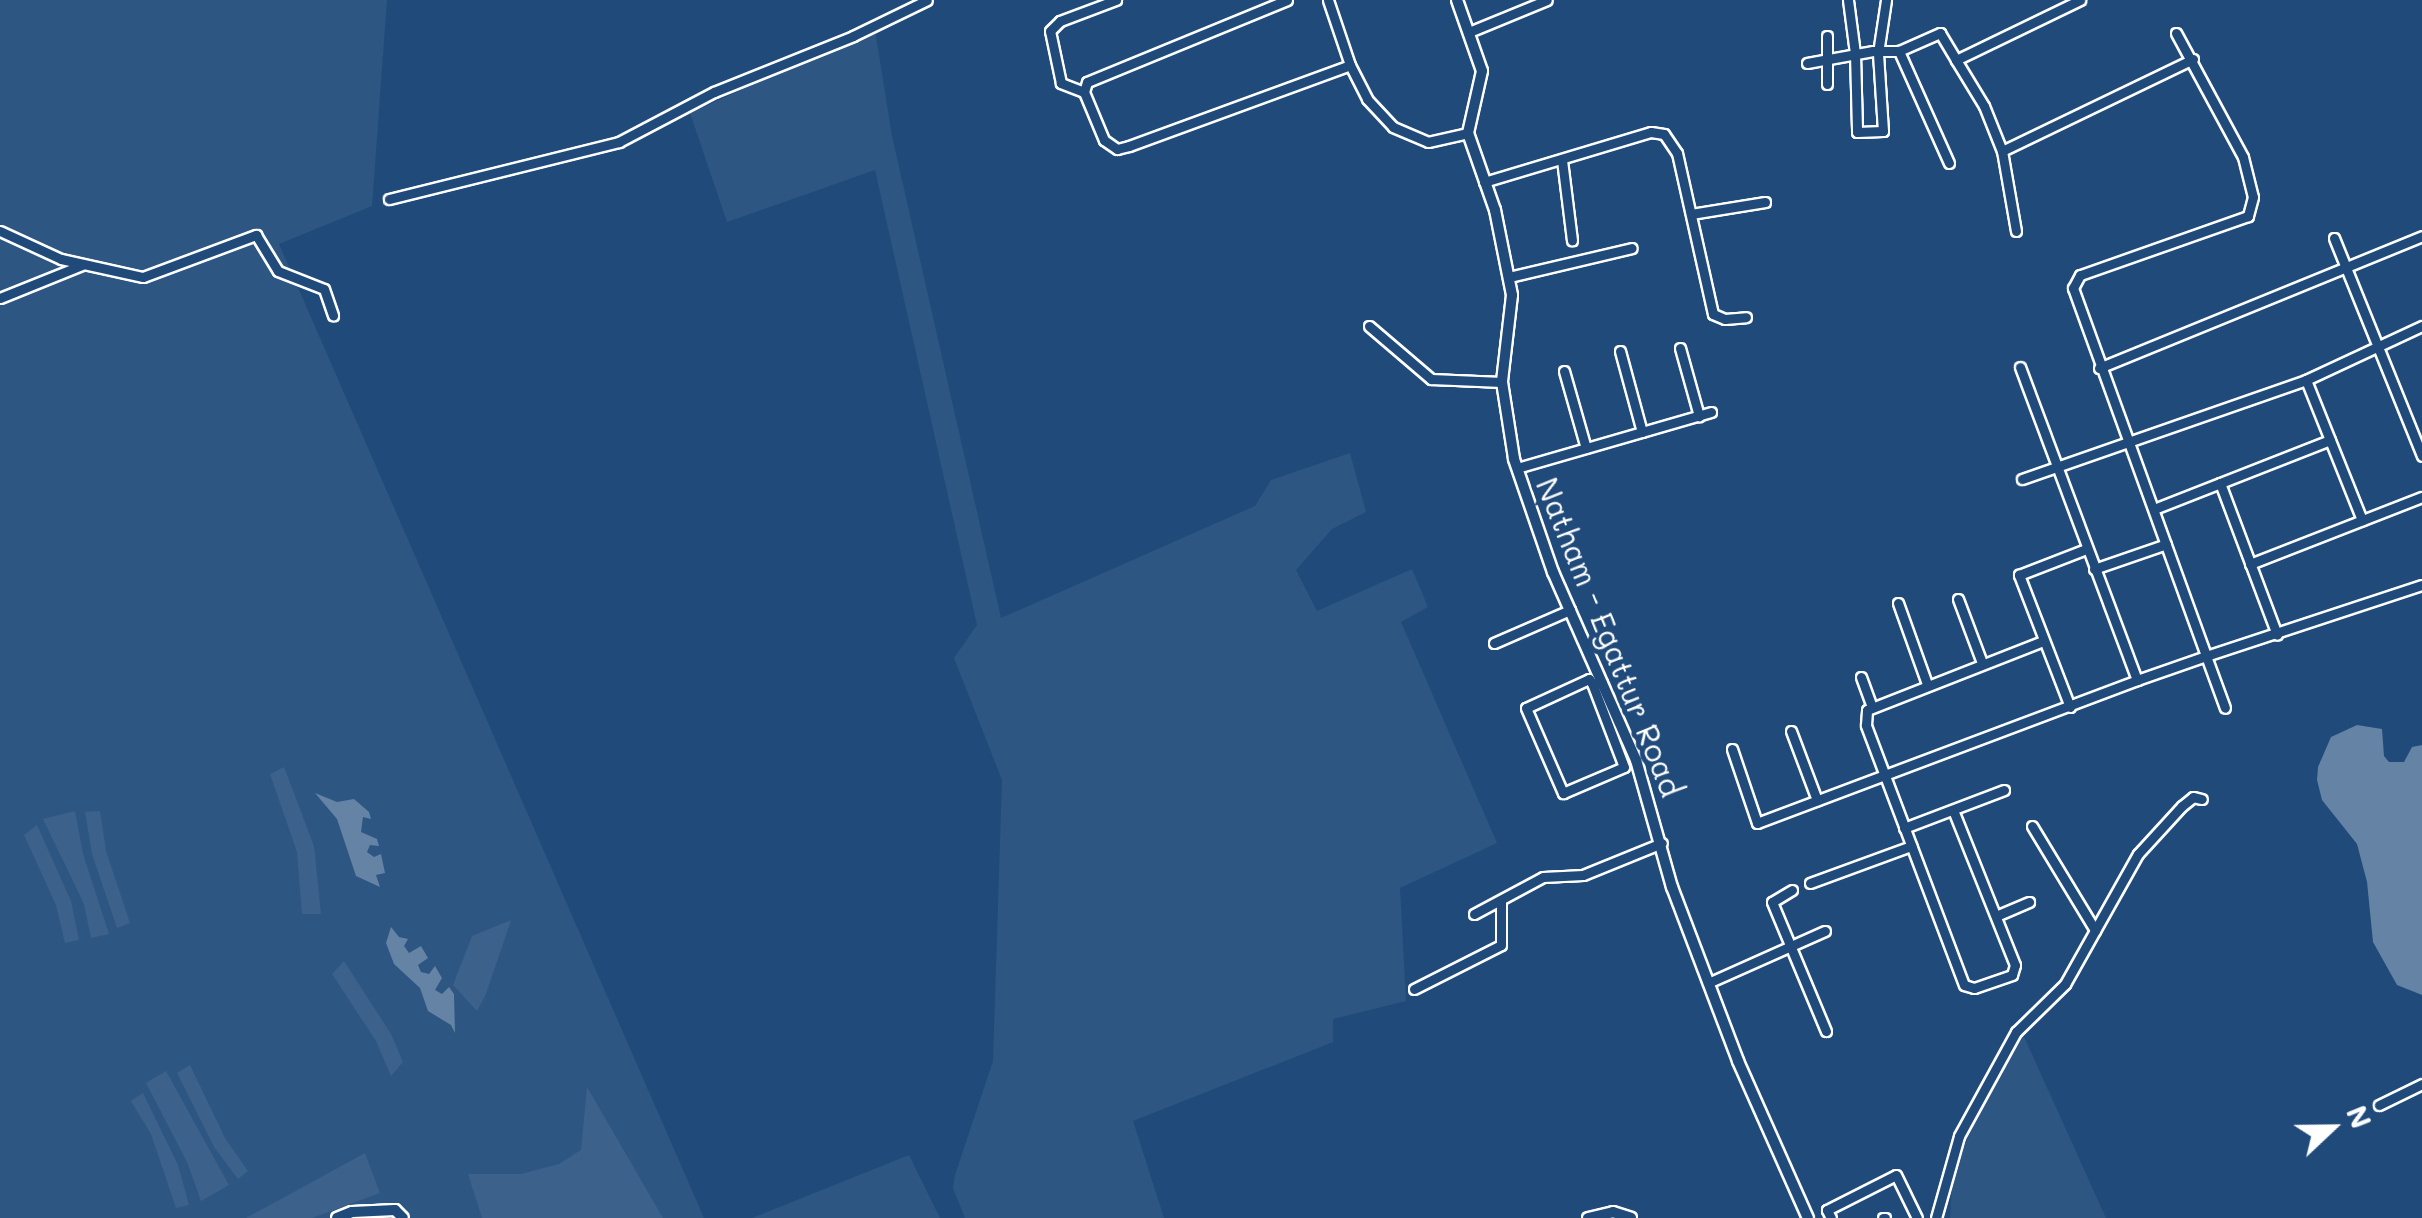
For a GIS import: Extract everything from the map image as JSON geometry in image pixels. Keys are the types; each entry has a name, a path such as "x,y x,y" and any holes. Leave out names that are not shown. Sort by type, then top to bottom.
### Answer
{"street":[{"path":"389,200 619,142 714,92 853,36 927,0"},
{"path":"1116,0 1060,21 1050,31 1060,83 1084,92 1104,140 1117,149 1350,65"},
{"path":"1084,92 1092,78 1288,0"},
{"path":"1331,1 1350,65 1367,99 1393,127 1413,140 1442,142 1468,133 1482,84 1457,0"},
{"path":"1469,32 1547,0"},
{"path":"1848,0 1855,53 1857,132 1883,131 1878,53 1886,0"},
{"path":"1956,60 2080,0"},
{"path":"2176,32 2243,157 2253,198 2248,216 2080,275 2073,288 2076,306 2226,708"},
{"path":"1808,63 1855,53 1899,51 1940,33 1984,106 2002,150 2016,230"},
{"path":"1827,36 1827,84"},
{"path":"1899,51 1948,163"},
{"path":"2002,150 2193,60"},
{"path":"1484,182 1651,132 1664,134 1677,153 1713,314 1726,319 1746,317"},
{"name":"Natham - Egattur Road","path":"1468,133 1512,295 1502,382 1517,468 1662,843 1672,887 1738,1062 1808,1218"},
{"path":"1562,160 1572,240"},
{"path":"1691,214 1765,202"},
{"path":"0,231 84,264 143,277 256,234 278,271 324,289 333,315"},
{"path":"2099,368 2347,270 2422,236"},
{"path":"2334,238 2422,456"},
{"path":"1509,277 1632,248"},
{"path":"0,298 84,264"},
{"path":"1369,326 1431,379 1502,382"},
{"path":"2022,479 2306,380 2422,326"},
{"path":"1680,348 1699,416"},
{"path":"1620,351 1642,432"},
{"path":"2020,367 2137,680"},
{"path":"1564,371 1586,448"},
{"path":"2306,380 2362,520"},
{"path":"1517,468 1711,412"},
{"path":"2154,509 2330,440"},
{"path":"2220,483 2277,634"},
{"path":"2250,564 2422,497"},
{"path":"2094,569 2166,544"},
{"path":"2070,707 2019,575 2086,549"},
{"path":"1732,749 1758,823 2137,680 2422,585"},
{"path":"1958,599 1982,664"},
{"path":"1898,603 1927,684"},
{"path":"1494,644 1570,610"},
{"path":"1953,810 2014,972 1969,988 1964,985 1884,776 1866,725 1866,710 2043,640"},
{"path":"1860,676 1872,707"},
{"path":"1597,683 1588,679 1526,708 1563,793 1630,762"},
{"path":"1790,731 1816,800"},
{"path":"1904,828 2004,790"},
{"path":"1936,1218 1959,1136 1993,1070 2026,1018 2065,984 2146,844 2193,797 2202,799"},
{"path":"2032,826 2095,930"},
{"path":"1474,914 1543,878 1583,875 1662,843"},
{"path":"1810,884 1912,846"},
{"path":"1792,890 1772,902 1826,1031"},
{"path":"1414,989 1501,945 1501,900"},
{"path":"1996,916 2029,902"},
{"path":"1708,983 1826,932"},
{"path":"2379,1104 2422,1084"},
{"path":"1830,1218 1827,1210 1896,1175 1917,1218"},
{"path":"337,1218 352,1212 395,1210 403,1218"},
{"path":"1588,1218 1613,1212 1631,1218"}],"shaded area":[{"path":"0,0 387,0 372,206 279,244 704,1218 0,1218"},
{"path":"875,30 892,136 1001,618 1255,506 1271,480 1350,453 1366,512 1332,529 1296,570 1317,611 1412,569 1428,607 1401,622 1497,843 1400,888 1406,1001 1333,1019 1333,1042 1133,1121 1164,1218 965,1218 953,1188 955,1175 993,1061 1002,780 954,658 977,625 875,170 727,222 690,113"},
{"path":"2357,725 2382,729 2384,756 2389,762 2404,762 2412,747 2422,745 2422,995 2397,985 2373,942 2367,882 2357,844 2322,800 2317,780 2318,767 2331,737"},
{"path":"284,767 314,846 321,914 302,914 297,852 270,774"},
{"path":"315,793 337,802 354,799 369,812 371,819 363,817 361,832 377,839 379,846 370,845 367,852 374,857 381,854 385,873 376,875 380,887 356,876 337,819"},
{"path":"75,811 83,854 109,934 91,938 84,904 43,819"},
{"path":"100,811 106,851 130,923 117,928 92,854 85,812"},
{"path":"37,825 71,901 79,940 65,943 56,905 24,835"},
{"path":"511,920 477,1011 453,985 472,936"},
{"path":"391,927 399,937 408,939 404,946 409,953 421,946 428,958 418,965 421,972 429,974 435,966 442,978 435,990 442,994 449,987 454,994 455,1033 451,1025 428,1011 420,988 394,964 386,943"},
{"path":"344,961 391,1034 403,1062 391,1076 376,1041 332,974"},
{"path":"2021,1030 2106,1218 1950,1218 1953,1168"},
{"path":"190,1065 225,1138 248,1171 238,1179 214,1147 177,1073"},
{"path":"166,1071 229,1185 201,1201 187,1162 146,1083"},
{"path":"587,1087 663,1218 482,1218 468,1174 521,1174 559,1164 581,1150"},
{"path":"143,1093 178,1165 189,1205 176,1208 151,1134 131,1101"},
{"path":"365,1153 380,1193 312,1218 246,1218"},
{"path":"909,1155 940,1218 752,1218"}]}
